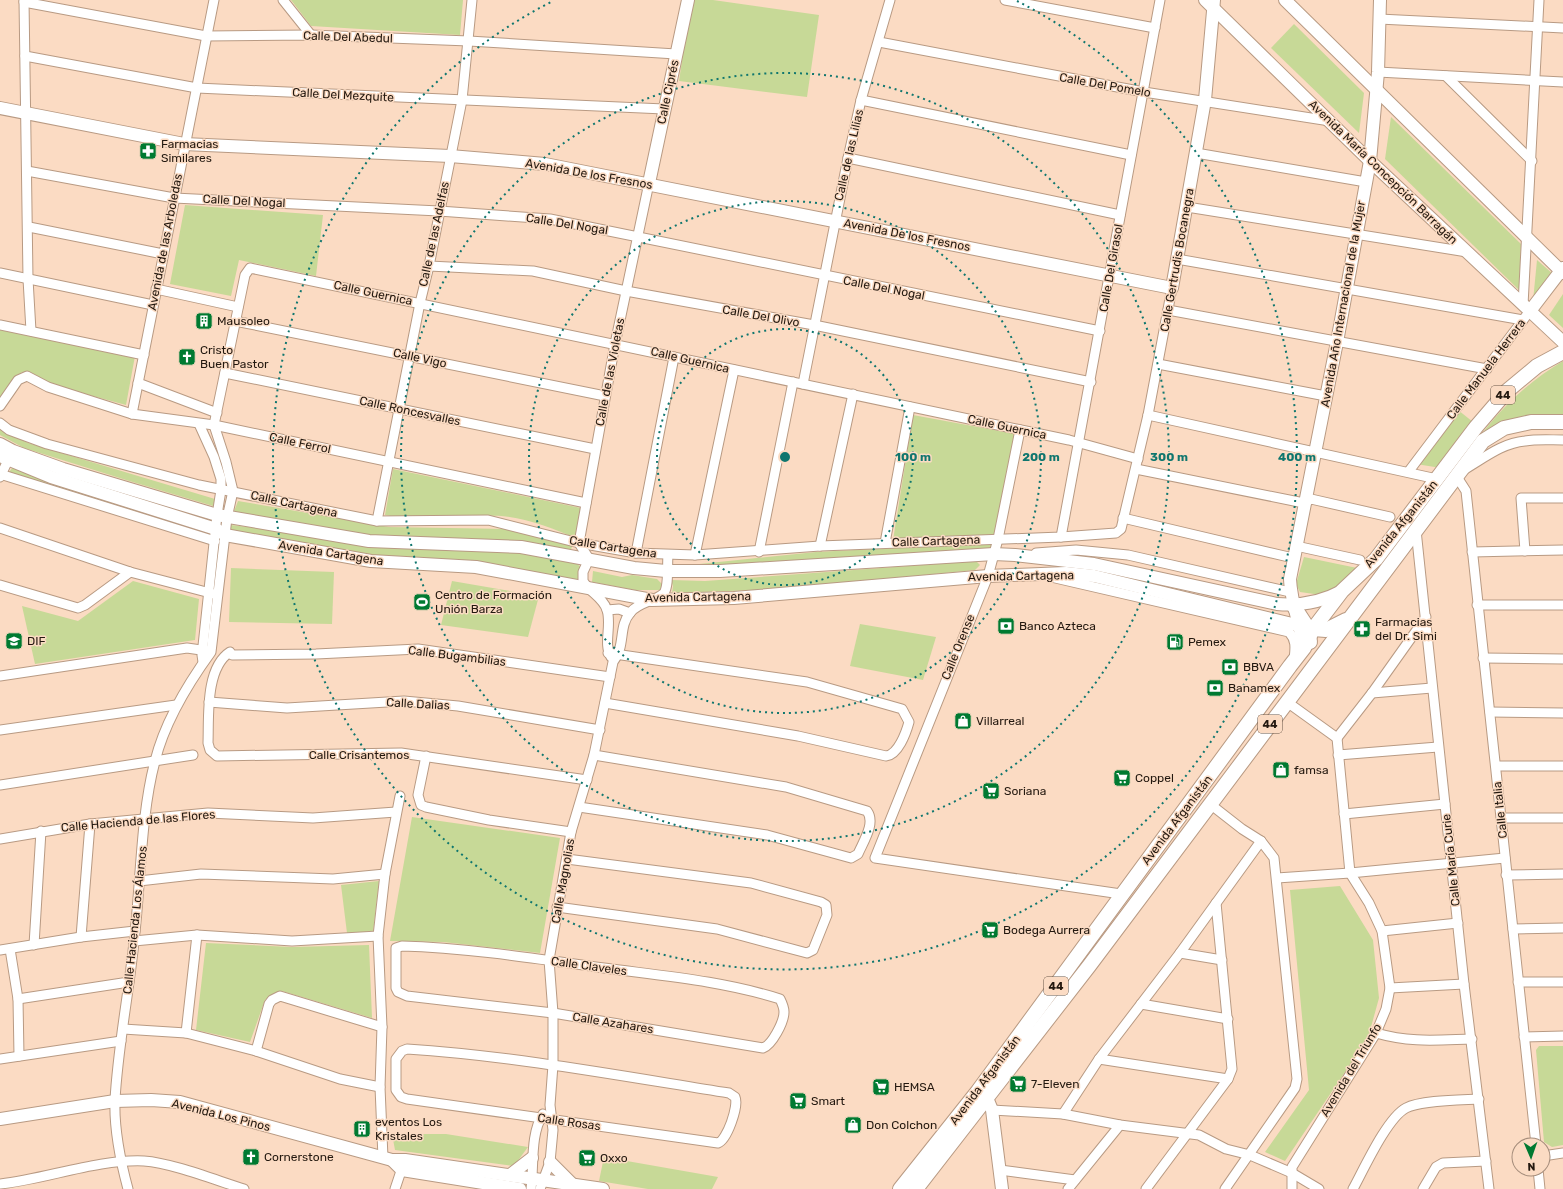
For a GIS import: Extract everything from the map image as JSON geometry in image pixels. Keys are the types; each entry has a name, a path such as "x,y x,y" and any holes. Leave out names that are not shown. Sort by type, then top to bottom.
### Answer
{"main road":[{"name":"44","path":"1461,466 1476,427 1507,391 1537,366 1563,352"},
{"name":"44","path":"1461,466 1483,441 1504,428 1531,422 1563,422"},
{"name":"Avenida Afganistán","path":"900,1189 986,1100 1121,894 1304,648 1307,629 1342,591 1376,559 1437,479 1461,466"},
{"name":"Avenida Afganistán","path":"916,1189 986,1100 1287,702 1416,530 1461,466"},
{"path":"1287,702 1309,661 1311,651 1307,629 1292,598"},
{"path":"1307,629 1326,630 1348,619"},
{"path":"1210,804 1208,789 1226,762 1226,754"}],"street":[{"name":"Avenida de las Arboledas","path":"132,414 184,144 214,0"},
{"path":"282,0 311,35"},
{"name":"Calle de las Adelfas","path":"377,521 462,100 472,0"},
{"name":"Calle Ciprés","path":"649,184 688,0"},
{"name":"Calle de las Lilias","path":"803,384 834,220 861,100 890,0"},
{"path":"1005,0 1155,28"},
{"name":"Calle Del Girasol","path":"1061,537 1091,382 1160,0"},
{"name":"Avenida María Concepción Barragán","path":"1205,0 1214,4 1370,161 1467,252 1526,312 1563,342"},
{"path":"1285,0 1562,271"},
{"name":"Avenida Año Internacional de la Mujer","path":"1292,598 1293,558 1316,452 1370,161 1378,72 1380,0"},
{"path":"1177,259 1346,289 1526,312 1539,0"},
{"name":"Calle Del Abedul","path":"24,1 206,36 311,35 468,41 676,54"},
{"path":"24,1 29,227 28,279 31,331"},
{"name":"Calle Gertrudis Bocanegra","path":"1061,537 1116,533 1121,529 1148,416 1196,153 1205,100 1214,4"},
{"path":"1379,19 1563,28"},
{"name":"Calle Del Pomelo","path":"879,42 1144,92 1205,100 1332,122"},
{"name":"Calle Del Mezquite","path":"25,56 196,88 664,109"},
{"path":"1378,72 1563,82"},
{"path":"1446,76 1532,161"},
{"path":"861,100 1131,155"},
{"name":"Avenida De los Fresnos","path":"0,108 184,144 450,156 545,164 1172,288"},
{"path":"1196,153 1366,182"},
{"path":"848,158 1120,215"},
{"name":"Calle Del Nogal","path":"27,171 174,198 439,211 550,219 1100,331"},
{"name":"Calle de las Violetas","path":"579,543 605,396 649,184"},
{"path":"1186,207 1467,252"},
{"path":"29,227 163,254"},
{"name":"Calle Del Olivo","path":"429,266 533,271 626,291 814,325 1091,382"},
{"name":"Calle Guernica","path":"238,307 245,275 248,270 253,268 1079,442 1137,464 1304,503 1311,499 1390,517"},
{"name":"Calle Manuela Herrera","path":"1409,471 1487,369 1526,312 1562,271"},
{"path":"0,273 153,305"},
{"path":"156,289 238,307 214,425 233,491 222,516"},
{"path":"1168,310 1487,369"},
{"name":"Calle Vigo","path":"235,321 605,396"},
{"path":"0,325 144,355"},
{"path":"636,553 674,357"},
{"path":"1158,364 1326,396"},
{"path":"695,555 734,370"},
{"name":"Calle Roncesvalles","path":"225,373 595,449"},
{"name":"Calle Ferrol","path":"0,406 18,380 27,376 48,388 132,414 214,425 586,503"},
{"path":"759,552 793,382"},
{"path":"138,383 217,413"},
{"path":"820,546 853,394"},
{"path":"885,543 910,407"},
{"path":"1148,416 1409,471 1437,479"},
{"name":"Calle Cartagena","path":"0,423 9,430 47,444 221,490 233,491 377,521 488,520 579,543 636,553 695,555 759,552 820,546 1061,537"},
{"path":"199,424 214,458 221,479 222,516 210,593 207,651"},
{"name":"Calle Orense","path":"1020,430 998,539 988,554 988,576 875,858 1121,894"},
{"path":"1461,466 1497,449 1512,444 1524,441 1563,440"},
{"name":"Avenida Cartagena","path":"0,444 7,456 51,477 219,535 370,561 476,567 592,590 652,600 734,598 973,577 1066,573 1094,576 1307,629"},
{"path":"7,456 0,475 219,535"},
{"name":"Avenida Cartagena","path":"7,456 62,469 222,516 369,541 521,547 634,568 666,571 728,570 988,554 1014,555 1094,564 1277,604 1292,598 1329,598 1342,591"},
{"name":"Calle Italia","path":"1461,466 1466,491 1535,1137"},
{"path":"1525,551 1521,498 1563,498"},
{"path":"1123,518 1293,558"},
{"path":"0,528 130,572 219,596"},
{"name":"Calle María Curie","path":"1416,530 1464,984 1472,1039 1489,1189"},
{"path":"207,651 219,596 219,535"},
{"path":"579,543 589,559 583,572 583,581 602,600 607,610 609,623 608,653 613,662"},
{"path":"1296,546 1360,560"},
{"path":"1472,552 1563,550"},
{"path":"973,577 983,566 988,554"},
{"path":"620,654 625,622 630,613 639,605 660,597 666,590 668,555"},
{"path":"1014,555 1010,564 1011,568 1018,575"},
{"path":"0,585 78,608 85,605 130,572"},
{"path":"1039,574 1288,632 1294,638 1296,645 1293,662"},
{"path":"1477,605 1563,605"},
{"path":"607,610 619,609 630,613"},
{"path":"1287,702 1337,738 1372,693 1426,617"},
{"path":"0,676 187,648 207,651"},
{"name":"Calle Bugambilias","path":"209,702 212,679 224,656 230,652 232,655 316,654 418,648 610,677"},
{"name":"Calle Hacienda Los Álamos","path":"128,1189 121,1161 115,1101 134,941 146,818 155,761 176,705 203,662 207,651"},
{"path":"605,704 798,736 886,756 894,752 907,730 909,722 902,709 807,682 608,653"},
{"name":"Calle Magnolias","path":"536,1184 550,1162 551,1149 552,1120 550,1105 553,1065 553,1013 549,960 557,907 571,832 594,755 613,662 620,654"},
{"path":"1483,658 1563,659"},
{"path":"1372,693 1432,688"},
{"name":"Calle Dalias","path":"209,702 287,708 404,701 458,706 600,730"},
{"name":"Calle Crisantemos","path":"209,702 208,743 210,750 221,757 401,753 587,780"},
{"path":"0,730 176,705"},
{"path":"1490,712 1563,713"},
{"name":"Avenida del Triunfo","path":"1292,1189 1292,1167 1376,1033 1386,1009 1390,988 1382,931 1369,903 1350,874 1337,738"},
{"path":"1338,755 1438,747"},
{"path":"0,785 193,755"},
{"path":"579,807 767,835 851,858 858,854 871,822 870,815 867,811 786,787 594,755"},
{"path":"426,756 418,795 421,805 489,820 571,832"},
{"path":"1496,766 1563,766"},
{"path":"387,1159 380,1087 382,1027 378,936 385,874 400,796"},
{"path":"1210,804 1261,841 1272,852 1274,858 1297,1079 1295,1088 1225,1189"},
{"path":"1344,814 1445,804"},
{"name":"Calle Hacienda de las Flores","path":"0,839 90,824 208,813 313,818 396,812"},
{"path":"1502,818 1563,818"},
{"path":"82,937 90,824"},
{"path":"34,945 41,831"},
{"path":"1063,1114 1099,1059 1180,953 1261,841"},
{"path":"1277,878 1350,874 1505,858"},
{"path":"557,907 717,929 807,954 813,950 827,915 826,905 821,902 751,883 567,859"},
{"path":"139,881 201,874 333,879 385,874"},
{"path":"1506,875 1563,874"},
{"path":"1146,1189 1228,1079 1232,1069 1216,903"},
{"path":"1382,931 1458,924"},
{"path":"1513,929 1563,928"},
{"path":"0,950 10,950 82,937 135,931"},
{"path":"134,941 196,935 292,941 378,936"},
{"path":"186,1032 196,935"},
{"name":"Calle Claveles","path":"406,996 398,992 396,988 396,948 402,946 417,946 549,960 706,981 748,989 780,999"},
{"path":"10,950 18,999 19,1056"},
{"path":"1180,953 1222,960"},
{"path":"18,999 129,982"},
{"path":"1518,982 1563,982"},
{"path":"1390,988 1464,984"},
{"path":"256,1051 269,1004 272,1000 280,996 382,1027"},
{"name":"Calle Azahares","path":"406,996 553,1013 763,1048 770,1044 783,1019 784,1012 780,999"},
{"path":"1141,1004 1228,1019"},
{"path":"123,1029 186,1032 256,1051 340,1079 380,1087"},
{"path":"1376,1033 1399,1040 1415,1041 1472,1039"},
{"path":"1524,1037 1563,1036"},
{"path":"0,1059 121,1041"},
{"name":"Calle Rosas","path":"407,1049 460,1052 553,1065 729,1093 735,1097 736,1108 724,1139 718,1143 401,1097 396,1090 396,1058 402,1051 407,1049"},
{"path":"1099,1059 1228,1079"},
{"path":"1353,1189 1396,1115 1407,1108 1419,1104 1479,1099"},
{"name":"Avenida Los Pinos","path":"0,1120 115,1101 151,1100 180,1102 387,1159 403,1165 520,1189"},
{"path":"1002,1189 1000,1170 986,1100 1120,1125 1199,1135 1226,1148 1250,1155 1292,1174 1318,1189"},
{"path":"536,1184 533,1152 537,1126 540,1118 550,1105"},
{"path":"1068,1189 1120,1125"},
{"path":"510,1175 533,1152 551,1149"},
{"path":"1551,1155 1563,1154"},
{"path":"0,1184 11,1186 121,1161 145,1161 170,1166 244,1189"},
{"path":"1423,1189 1436,1167 1443,1163 1486,1161"},
{"path":"550,1162 572,1184"},
{"path":"395,1189 403,1165"},
{"name":"Avenida Los Pinos","path":"403,1165 510,1175 536,1184 572,1184 603,1189"},
{"path":"1000,1170 1076,1180"},
{"path":"1539,1177 1540,1189"}],"green space":[{"path":"291,0 463,0 460,35 311,26"},
{"path":"691,0 713,0 819,15 807,97 679,81"},
{"path":"1294,24 1364,93 1359,133 1271,48"},
{"path":"1391,117 1521,244 1519,290 1385,159"},
{"path":"185,205 323,215 316,276 239,260 231,296 170,284"},
{"path":"1537,260 1553,274 1533,301"},
{"path":"1563,294 1563,328 1549,315"},
{"path":"0,330 135,356 126,405 52,385 22,372 0,398"},
{"path":"1563,361 1563,416 1524,416 1500,422 1474,444 1514,398 1525,388"},
{"path":"1458,410 1473,422 1441,468 1416,464"},
{"path":"913,415 1016,434 997,537 893,540"},
{"path":"0,428 28,443 215,499 213,506 24,448 0,435"},
{"path":"13,467 213,532 212,537 18,478 9,472"},
{"path":"393,469 581,508 575,538 541,524 502,516 396,517 385,515"},
{"path":"238,501 389,527 509,529 572,546 570,554 371,538 233,514"},
{"path":"231,525 299,533 388,547 517,552 576,563 582,568 578,580 572,582 370,557 229,530"},
{"path":"992,543 990,549 673,570 675,564 690,565 816,552"},
{"path":"1304,557 1362,569 1328,596 1300,592 1296,584"},
{"path":"976,561 980,565 975,570 784,589 672,593 673,586 671,580 705,581"},
{"path":"231,568 334,572 332,624 229,622"},
{"path":"593,571 622,577 632,575 657,579 662,584 660,590 635,590 592,582"},
{"path":"133,581 199,599 195,640 35,664 22,606 78,621"},
{"path":"452,581 539,596 528,637 441,625"},
{"path":"860,624 936,637 923,680 850,666"},
{"path":"412,817 560,838 540,953 443,942 390,941"},
{"path":"379,881 373,933 347,933 341,885"},
{"path":"1340,886 1373,940 1379,998 1368,1038 1285,1161 1265,1152 1309,1090 1290,890"},
{"path":"206,943 292,947 369,945 372,1018 282,991 273,994 265,1000 250,1042 196,1030"},
{"path":"1539,1046 1563,1046 1563,1145 1552,1147 1551,1137 1544,1137 1536,1050"},
{"path":"392,1134 446,1134 528,1147 514,1166 395,1150"},
{"path":"604,1157 718,1177 712,1189 648,1189 599,1181"}],"place":[{"name":"Farmacias Similares","path":"148,151"},
{"name":"Mausoleo","path":"204,321"},
{"name":"Cristo Buen Pastor","path":"187,357"},
{"name":"Centro de Formación Unión Barza","path":"422,602"},
{"name":"Banco Azteca","path":"1006,626"},
{"name":"Farmacias del Dr. Simi","path":"1362,629"},
{"name":"DIF","path":"14,641"},
{"name":"Pemex","path":"1175,642"},
{"name":"BBVA","path":"1230,667"},
{"name":"Banamex","path":"1215,688"},
{"name":"Villarreal","path":"963,721"},
{"name":"famsa","path":"1281,770"},
{"name":"Coppel","path":"1122,778"},
{"name":"Soriana","path":"991,791"},
{"name":"Bodega Aurrera","path":"990,930"},
{"name":"7-Eleven","path":"1018,1084"},
{"name":"HEMSA","path":"881,1087"},
{"name":"Smart","path":"798,1101"},
{"name":"Don Colchon","path":"853,1125"},
{"name":"eventos Los Kristales","path":"362,1129"},
{"name":"Cornerstone","path":"251,1157"},
{"name":"Oxxo","path":"587,1158"}]}
